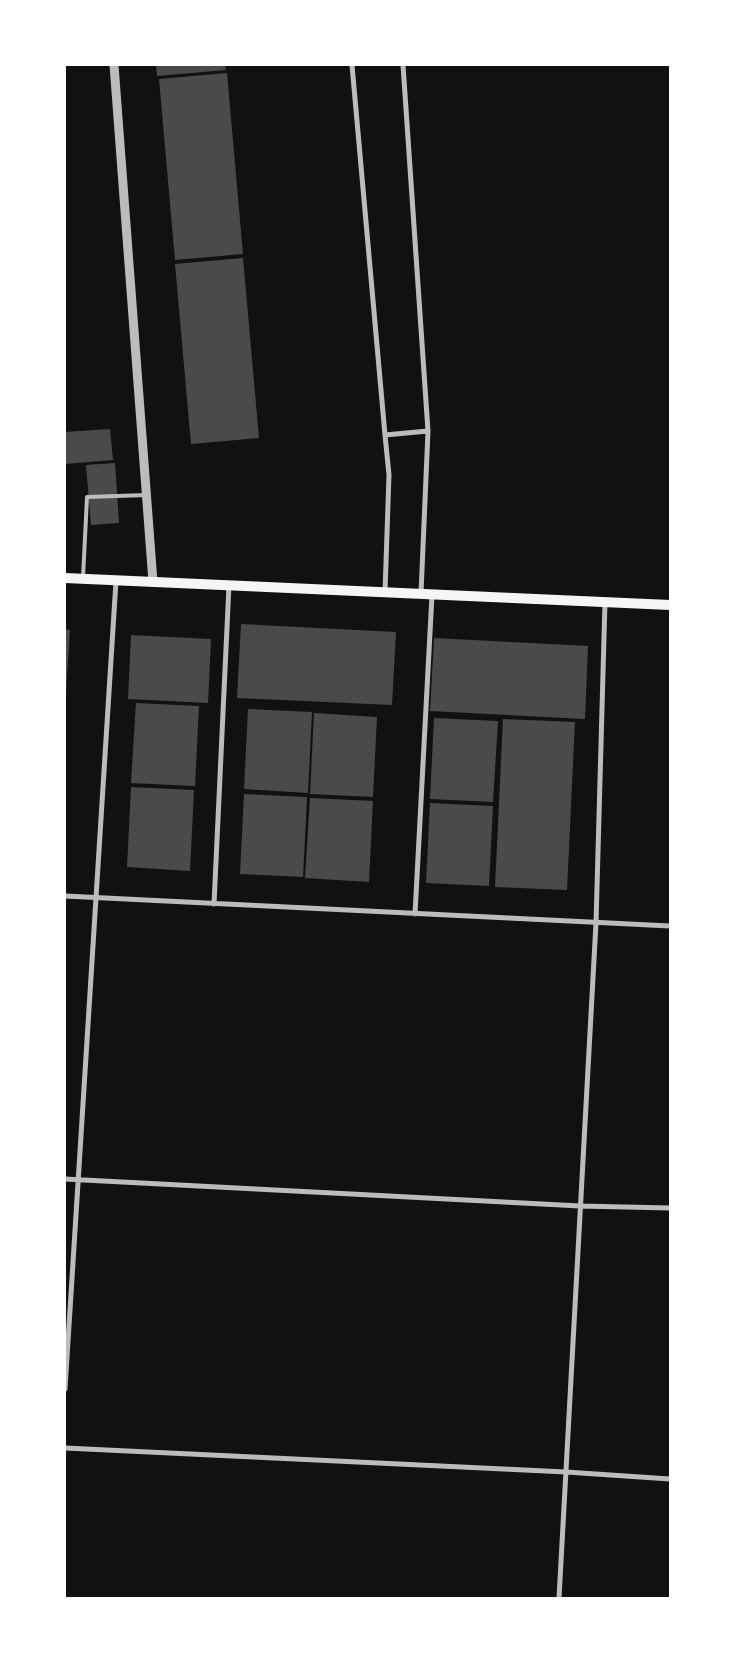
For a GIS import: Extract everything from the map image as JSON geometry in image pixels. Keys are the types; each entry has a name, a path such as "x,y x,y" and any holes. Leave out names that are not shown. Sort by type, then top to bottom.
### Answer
{"main road":[{"path":"65,578 670,605"}],"street":[{"path":"114,65 153,582"},
{"path":"352,65 389,475 385,592"},
{"path":"403,65 428,431 421,594"},
{"path":"385,435 428,431"},
{"path":"65,1389 116,581"},
{"path":"214,904 229,585"},
{"path":"415,914 432,595"},
{"path":"559,1598 596,923 605,602"},
{"path":"65,896 670,926"},
{"path":"65,1179 580,1206 670,1208"},
{"path":"65,1448 566,1472 670,1479"}],"lane":[{"path":"83,579 87,497 146,495"}],"building":[{"path":"156,65 225,65 226,70 157,76"},
{"path":"227,73 243,254 175,260 159,79"},
{"path":"243,258 259,438 191,444 175,264"},
{"path":"110,429 113,460 65,464 65,432"},
{"path":"115,463 119,523 91,525 86,465"},
{"path":"241,624 396,632 392,705 237,698"},
{"path":"65,629 70,630 66,692 65,692"},
{"path":"131,635 211,639 208,703 128,699"},
{"path":"434,638 588,646 585,719 430,711"},
{"path":"136,703 199,706 195,786 131,783"},
{"path":"248,709 312,712 308,793 244,789"},
{"path":"314,713 377,717 373,797 310,794"},
{"path":"434,718 498,721 493,802 430,799"},
{"path":"503,719 575,722 567,890 495,887"},
{"path":"131,787 194,790 190,871 127,867"},
{"path":"244,794 307,797 303,877 240,874"},
{"path":"310,798 373,801 369,882 305,878"},
{"path":"430,803 493,806 489,886 426,883"}]}
